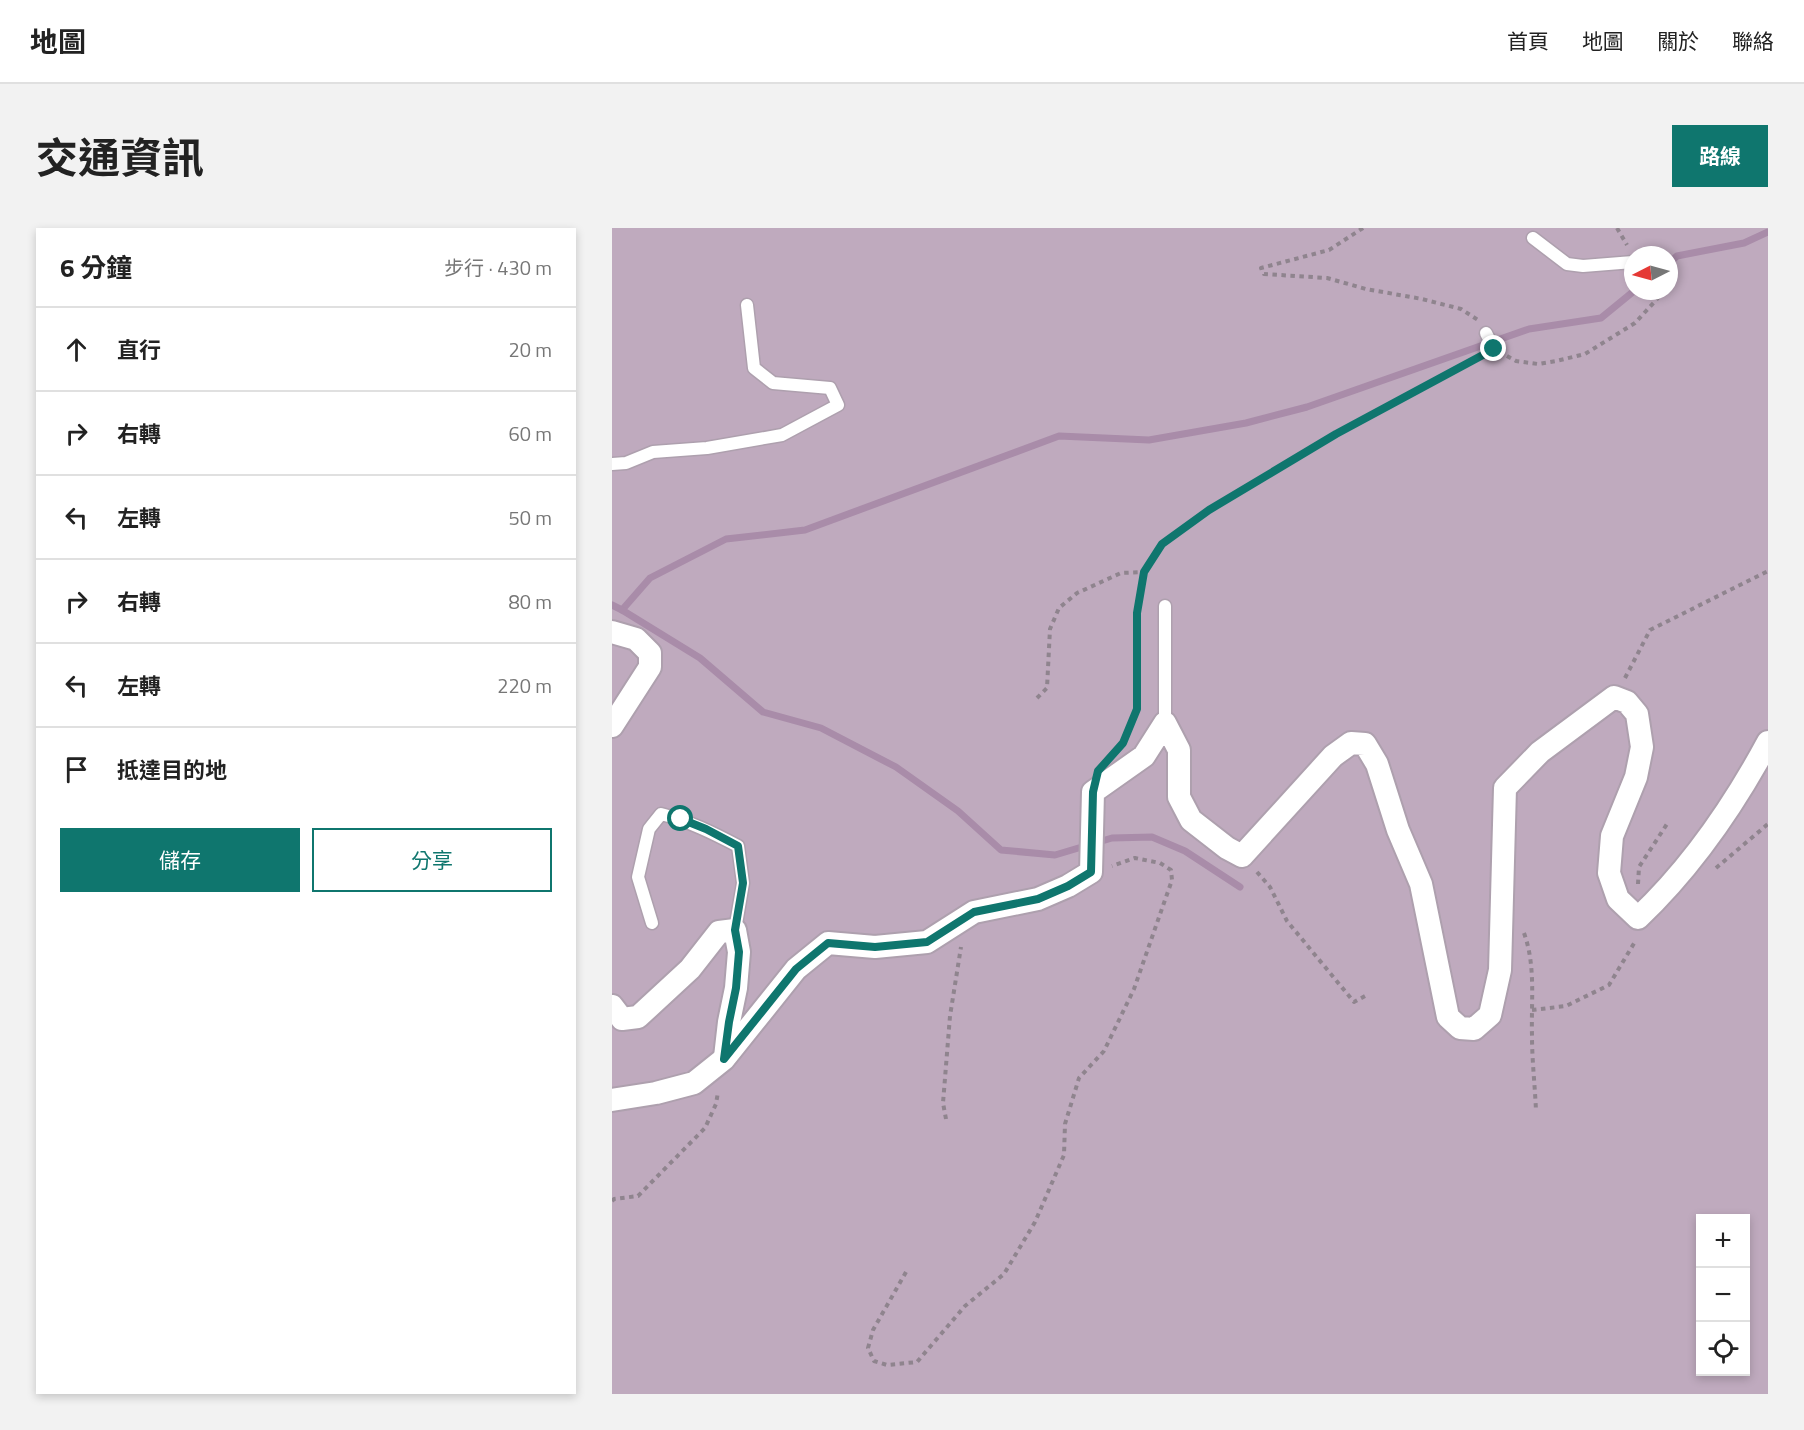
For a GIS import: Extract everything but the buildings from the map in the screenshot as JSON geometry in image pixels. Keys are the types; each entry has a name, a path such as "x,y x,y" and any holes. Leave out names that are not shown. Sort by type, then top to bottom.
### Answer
{"street":[{"path":"612,632 636,639 650,653 650,667 612,726"},
{"path":"1165,723 1179,750 1179,797 1191,820 1227,848 1242,856 1333,756 1351,743 1365,744 1377,764 1398,830 1421,884 1448,1017 1460,1028 1474,1029 1490,1015 1500,970 1505,788 1540,752 1614,697 1627,702 1637,714 1642,747 1636,777 1612,836 1609,873 1618,900 1638,918 1665,892 1706,842 1748,779 1768,742"},
{"path":"612,1100 656,1093 694,1083 724,1059 796,969 828,943 875,947 927,942 974,912 1038,899 1068,886 1091,872 1093,792 1144,756 1165,723"},
{"path":"612,1006 622,1019 638,1017 690,969 719,932 735,930 739,952 736,988 724,1059"}],"lane":[{"path":"1533,238 1567,264 1583,266 1624,263"},
{"path":"612,464 626,463 653,452 707,448 782,435 838,405 830,388 773,383 754,368 747,305"},
{"path":"1486,333 1494,349"},
{"path":"1165,606 1165,723"},
{"path":"652,922 638,877 649,829 661,814 706,829 738,846 743,883 735,930"}],"path":[{"path":"1363,228 1329,250 1261,268 1264,273 1327,278 1366,289 1461,309 1478,321 1486,333"},
{"path":"1617,228 1627,246"},
{"path":"1117,750 1123,743 1137,709 1137,613 1144,572 1162,544 1209,510 1336,434 1494,349 1516,360 1538,364 1585,354 1635,323 1656,300"},
{"path":"1614,697 1650,630 1768,571"},
{"path":"1037,698 1047,688 1050,629 1059,608 1077,593 1121,573 1144,572"},
{"path":"1532,1010 1566,1006 1609,985 1636,940 1639,867 1667,824"},
{"path":"1242,856 1270,887 1287,921 1354,1002 1365,996"},
{"path":"906,1272 873,1330 867,1348 874,1361 887,1365 917,1362 964,1306 1004,1274 1035,1222 1064,1155 1065,1124 1079,1078 1104,1051 1134,989 1172,880 1171,870 1166,866 1135,858 1091,872"},
{"path":"946,1119 943,1103 950,1016 959,952 974,912"},
{"path":"1522,928 1530,950 1533,984 1532,1037 1536,1111"},
{"path":"612,1201 638,1196 705,1128 716,1104 724,1059"}],"shaded area":[{"path":"612,228 1768,228 1768,1394 612,1394"}],"waterway":[{"path":"1678,256 1744,243 1768,232"},
{"path":"612,605 622,610 650,578 726,539 805,530 1059,436 1149,440 1246,423 1307,407 1529,329 1601,318 1624,299"},
{"path":"622,610 700,658 763,712 821,728 896,767 958,811 1001,850 1055,855 1112,838 1152,837 1185,851 1240,887"}],"route":[{"path":"681,819 738,846 743,883 735,930 739,952 736,988 724,1059 796,969 828,943 875,947 927,942 974,912 1038,899 1068,886 1091,872 1093,792 1098,771 1123,743 1137,709 1137,613 1144,572 1162,544 1209,510 1336,434 1494,349"}]}
